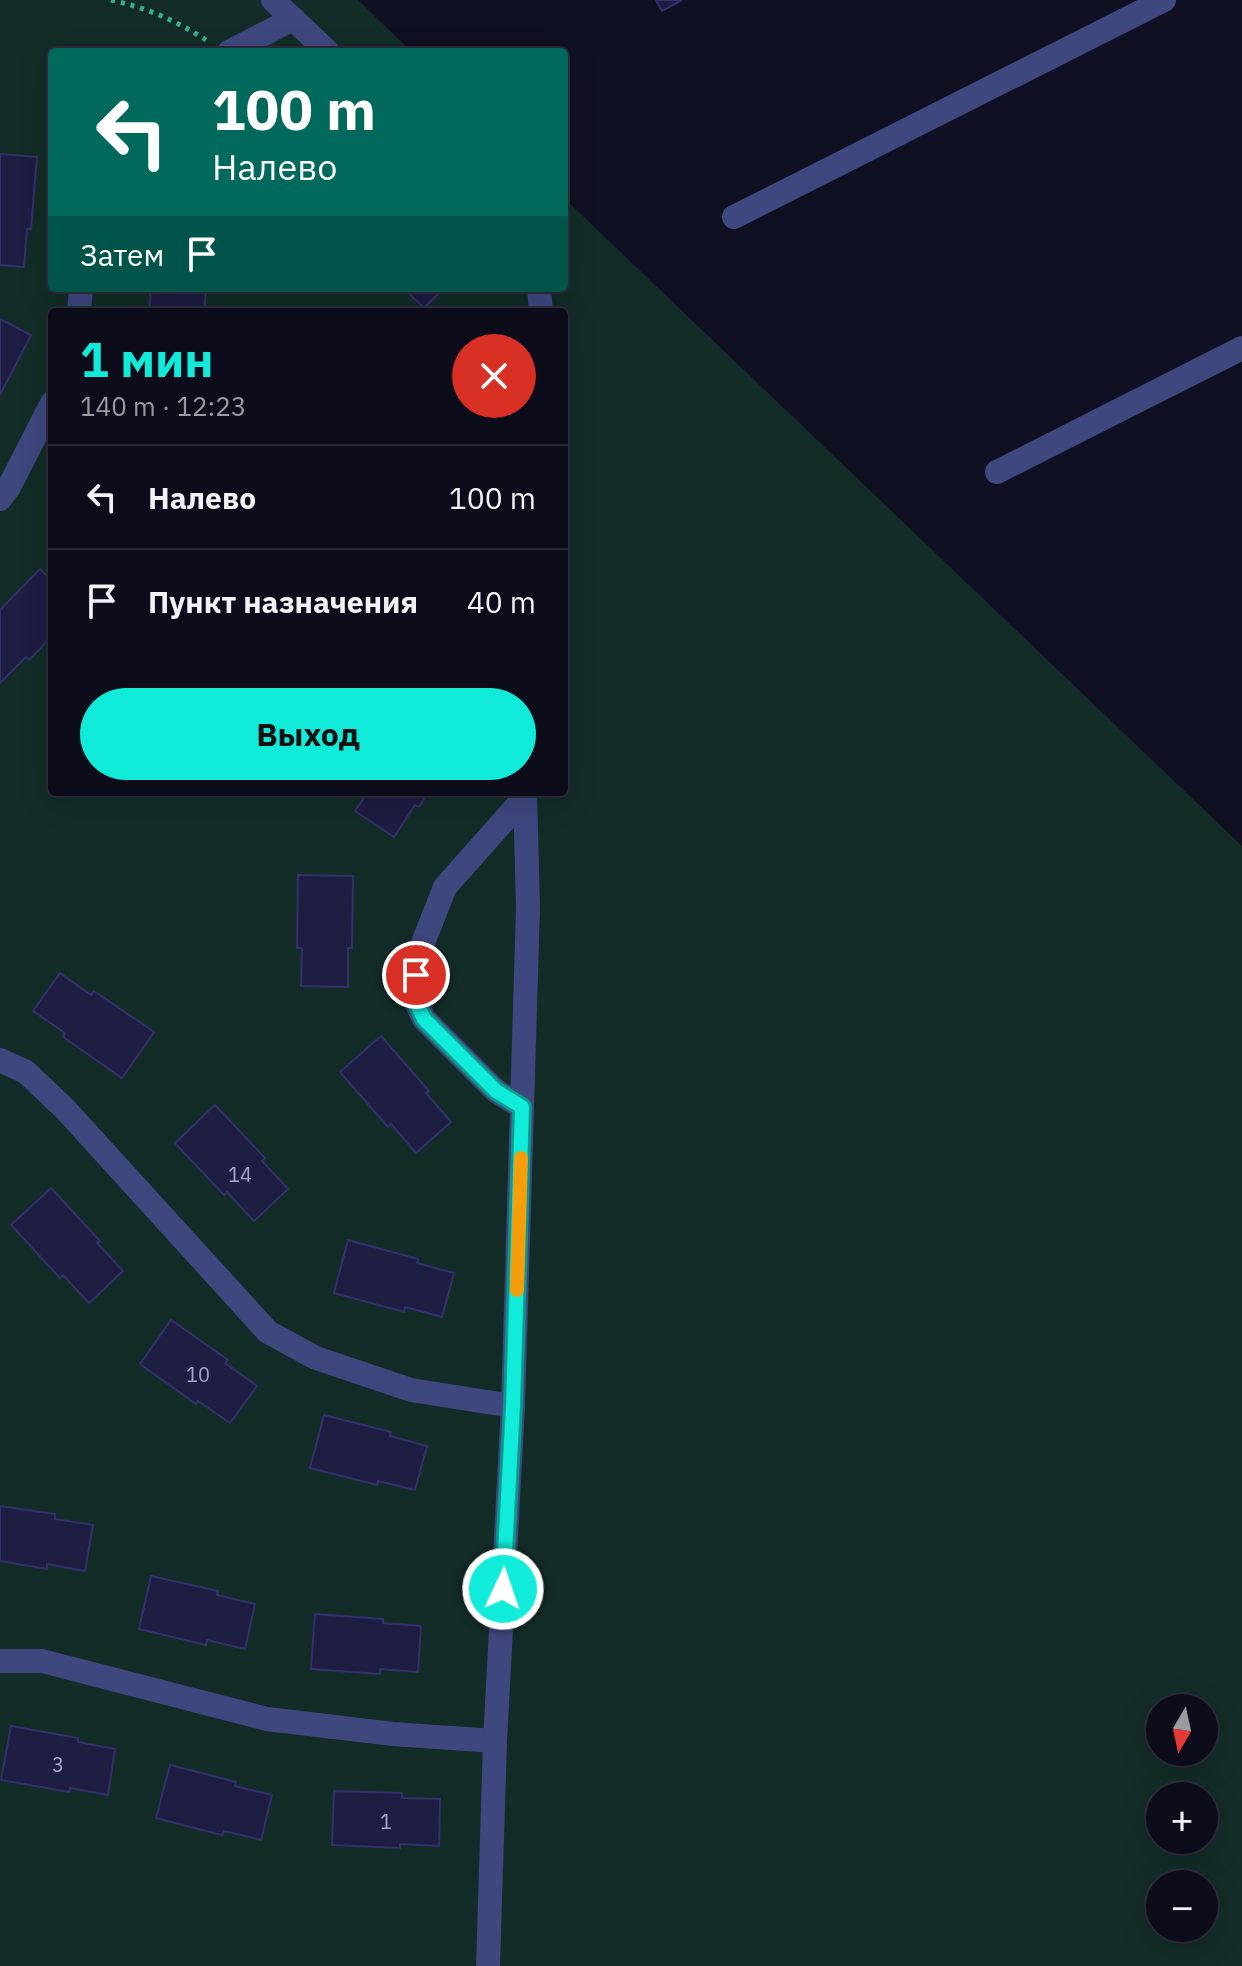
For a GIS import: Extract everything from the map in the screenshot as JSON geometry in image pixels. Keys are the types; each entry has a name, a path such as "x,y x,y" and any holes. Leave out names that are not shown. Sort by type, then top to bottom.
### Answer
{"lane":[{"path":"273,0 324,48"},
{"path":"734,217 1164,0"},
{"path":"220,48 293,19"},
{"path":"997,472 1242,348"},
{"path":"0,499 48,411"},
{"path":"522,1107 496,1091 424,1019 414,998 419,953 445,887 524,796"},
{"path":"488,1966 495,1741 513,1406 528,908 525,796"},
{"path":"0,1060 26,1072 65,1109 268,1332 316,1358 411,1390 513,1406"},
{"path":"0,1661 42,1661 267,1719 393,1734 495,1741"}],"path":[{"path":"111,0 145,7 178,22 220,48"}],"green space":[{"path":"0,0 358,0 408,48 48,48 48,292 568,292 568,202 1242,846 1242,1966 0,1966"}],"building":[{"path":"656,0 682,0 662,11"},
{"path":"0,154 37,157 31,229 27,229 24,267 0,265"},
{"path":"151,292 206,292 204,308 149,308"},
{"path":"407,292 440,292 424,308"},
{"path":"0,319 31,335 0,395"},
{"path":"40,569 48,577 48,640 0,683 0,610"},
{"path":"365,796 426,796 419,807 415,805 394,837 355,811"},
{"path":"298,875 353,876 348,987 301,986 302,948 297,948"},
{"path":"60,973 91,995 94,991 154,1032 122,1078 63,1037 65,1033 33,1011"},
{"path":"381,1036 429,1091 426,1093 451,1122 416,1153 391,1124 388,1127 340,1072"},
{"path":"215,1105 265,1158 262,1161 288,1189 254,1221 227,1192 224,1195 175,1143"},
{"path":"51,1188 123,1271 89,1303 63,1275 60,1278 11,1225"},
{"path":"348,1240 418,1259 417,1263 454,1273 442,1317 405,1307 404,1312 334,1293"},
{"path":"171,1320 228,1360 225,1363 257,1386 230,1423 198,1401 196,1404 140,1364"},
{"path":"324,1415 391,1432 390,1436 427,1446 415,1490 378,1481 377,1485 310,1468"},
{"path":"0,1506 55,1514 55,1519 93,1525 85,1571 47,1564 47,1569 0,1561"},
{"path":"151,1576 218,1591 217,1595 255,1604 245,1649 207,1640 206,1645 139,1629"},
{"path":"315,1614 383,1619 383,1623 421,1626 418,1672 380,1669 380,1674 311,1669"},
{"path":"11,1726 78,1738 78,1742 115,1749 108,1795 70,1788 69,1792 1,1780"},
{"path":"170,1765 272,1795 261,1840 224,1831 222,1835 156,1818"},
{"path":"334,1791 402,1793 402,1798 440,1799 439,1846 332,1845"}],"slow traffic":[{"path":"517,1290 521,1158"}],"route":[{"path":"416,975 414,998 424,1019 496,1091 522,1107 513,1406 503,1589"}]}
